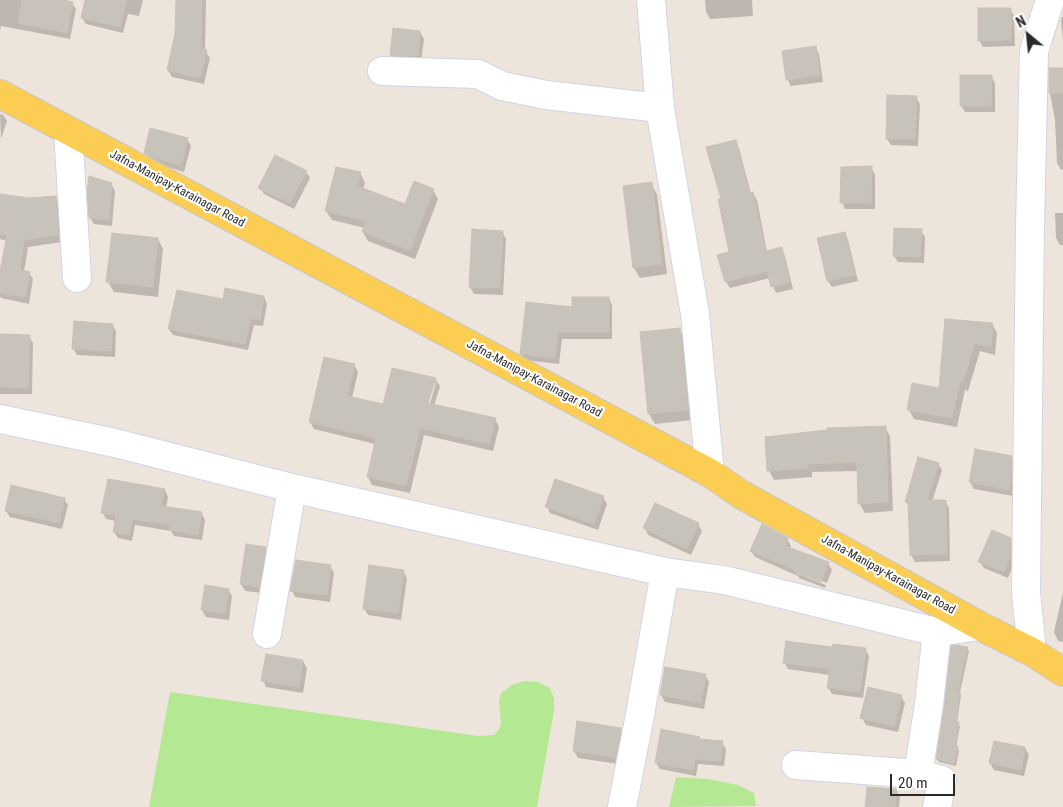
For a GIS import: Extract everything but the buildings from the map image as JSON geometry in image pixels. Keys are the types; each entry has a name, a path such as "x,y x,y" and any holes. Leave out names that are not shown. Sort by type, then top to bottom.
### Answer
{"main road":[{"name":"Jafna-Manipay-Karainagar Road","path":"0,94 710,473 742,495 980,626 1032,652 1063,672"}],"street":[{"path":"651,0 660,108 695,314 710,473"},
{"path":"1032,652 1026,592 1034,51 1050,0"},
{"path":"382,71 478,74 502,86 537,93 660,108"},
{"path":"68,131 77,278"},
{"path":"0,419 115,443 292,488 665,572 724,580 937,632 980,626"},
{"path":"267,634 292,488"},
{"path":"622,807 665,572"},
{"path":"918,774 929,704 937,632"},
{"path":"796,765 918,774 942,780 937,807"}],"green space":[{"path":"524,681 538,682 550,688 554,698 554,711 537,807 149,807 170,692 478,736 493,735 499,730 501,723 499,701 501,693 512,685"},
{"path":"676,777 708,779 738,785 754,793 756,806 669,807"}]}
